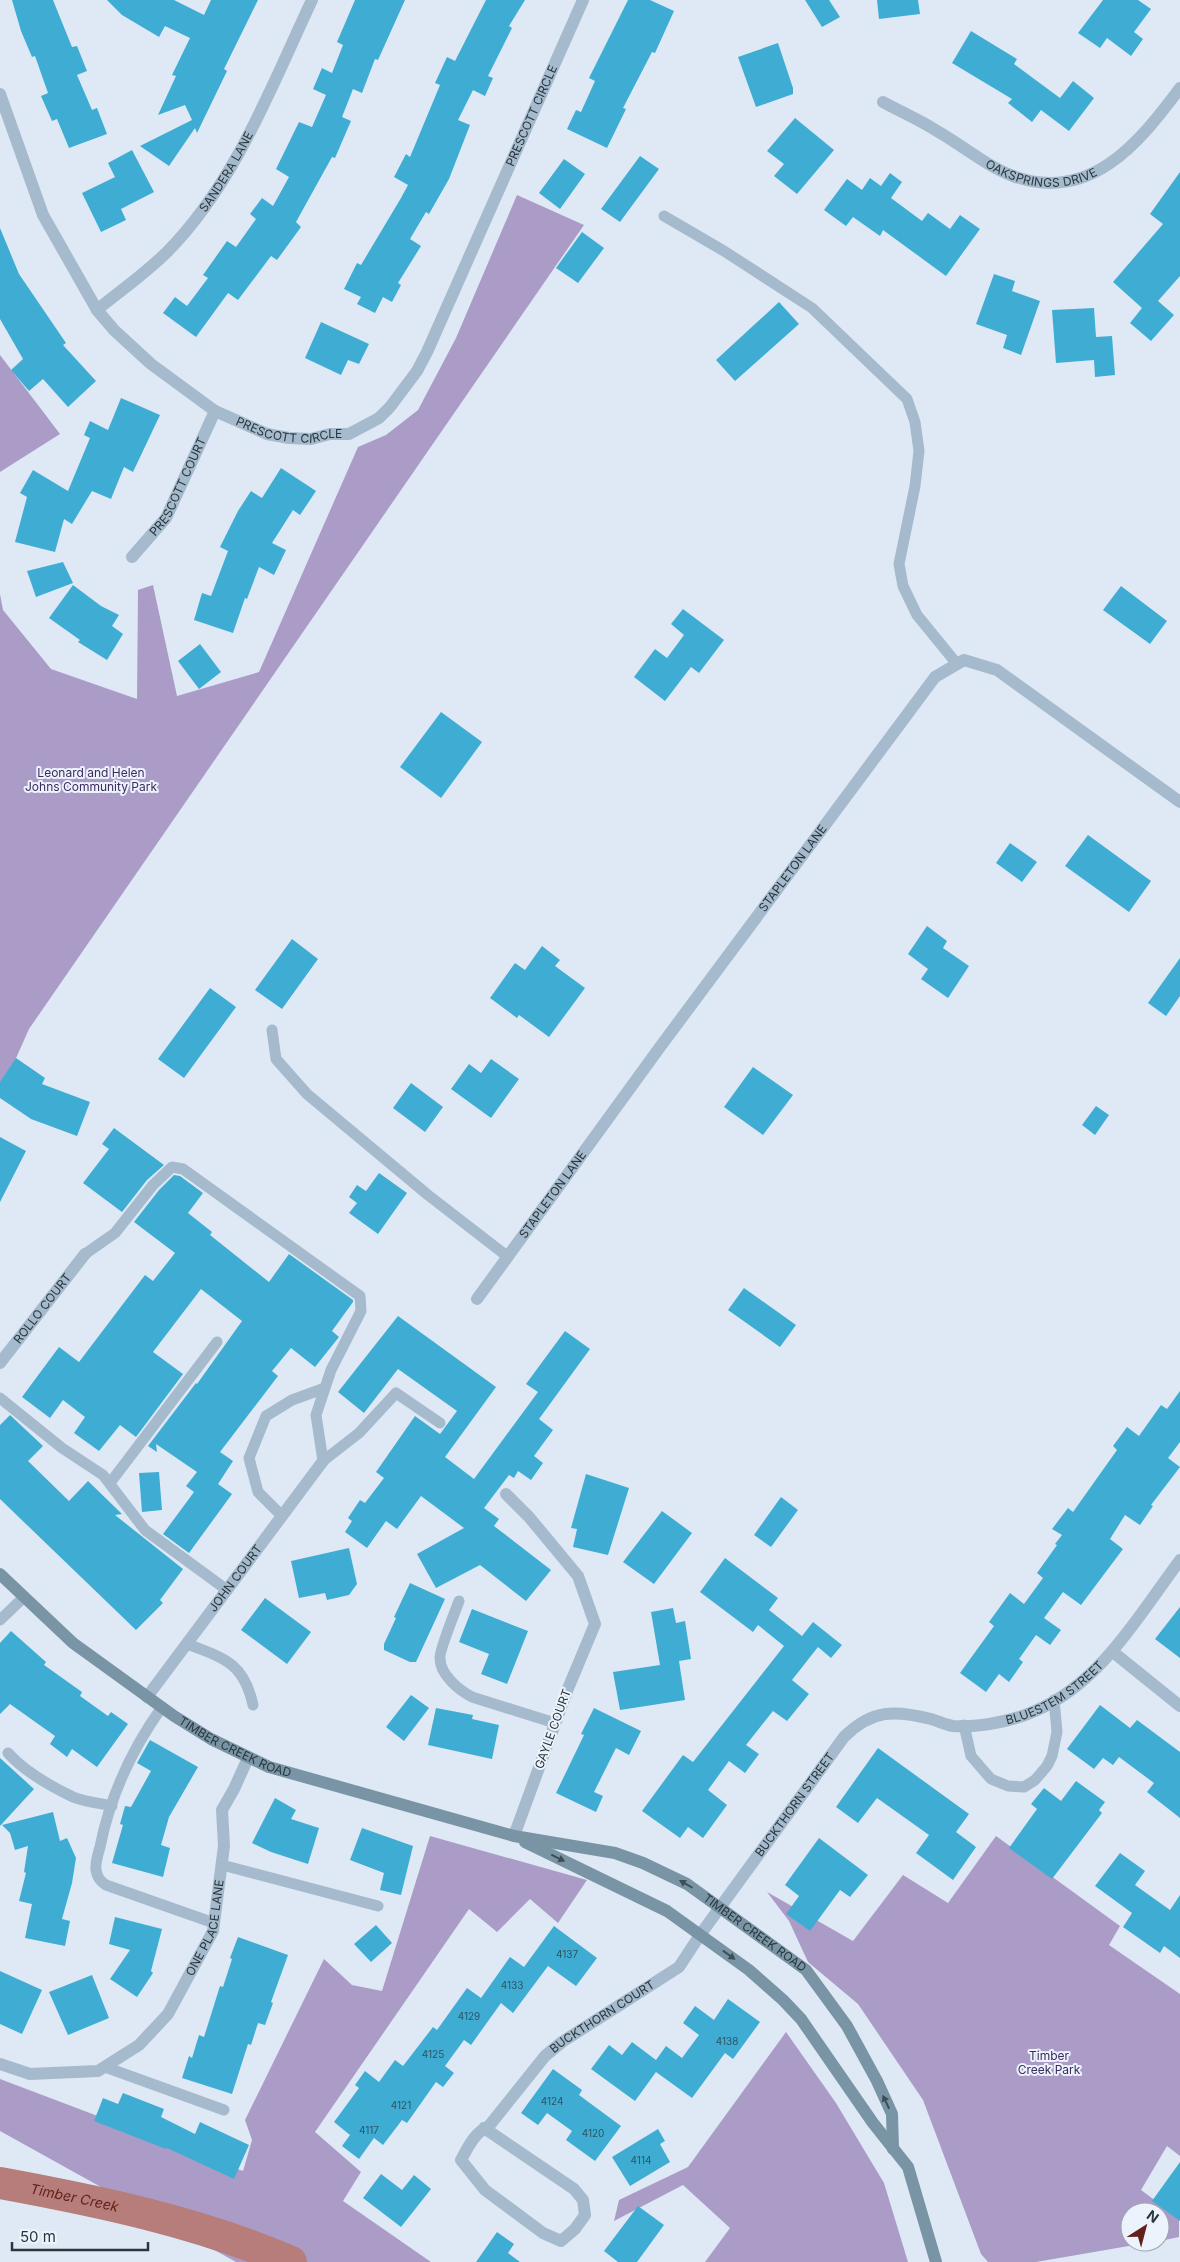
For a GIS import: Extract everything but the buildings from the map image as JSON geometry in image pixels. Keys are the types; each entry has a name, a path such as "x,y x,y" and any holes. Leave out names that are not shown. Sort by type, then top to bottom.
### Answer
{"street":[{"name":"SANDERA LANE","path":"96,310 166,253 208,204 250,134 312,0"},
{"name":"PRESCOTT CIRCLE","path":"0,94 43,215 96,310 114,330 151,364 215,411 267,434 289,438 310,439 330,434 349,434 379,418 390,407 417,371 583,0"},
{"name":"OAKSPRINGS DRIVE","path":"883,102 936,130 1012,176 1044,183 1077,180 1110,165 1153,124 1180,88"},
{"name":"PRESCOTT COURT","path":"132,557 166,518 215,411"},
{"path":"957,664 964,660 997,670 1180,802"},
{"name":"STAPLETON LANE","path":"478,1299 660,1047 935,677 957,664"},
{"name":"ROLLO COURT","path":"0,1363 85,1254"},
{"name":"JOHN COURT","path":"148,1697 323,1461"},
{"name":"GAYLE COURT","path":"506,1494 578,1576 595,1624 555,1723 514,1836"},
{"name":"BLUESTEM STREET","path":"879,1714 897,1712 932,1719 952,1726 995,1723 1035,1711 1080,1684 1113,1652 1180,1560"},
{"name":"TIMBER CREEK ROAD","path":"0,1574 74,1643 162,1708 211,1739 248,1758 269,1767 514,1836 585,1847 643,1862 687,1884 806,1970 847,2026 892,2114 893,2149"},
{"path":"1113,1652 1180,1706"},
{"name":"BUCKTHORN STREET","path":"720,1908 844,1737 855,1726 879,1714"},
{"name":"ONE PLACE LANE","path":"0,2064 30,2074 98,2071 139,2045 168,2014 213,1931 224,1846 222,1810 248,1758"},
{"name":"TIMBER CREEK ROAD","path":"514,1836 654,1903 749,1970 783,2000 801,2019 908,2168 936,2262"},
{"name":"BUCKTHORN COURT","path":"484,2128 574,2189 583,2200 585,2215 575,2230 561,2241 543,2233 484,2190 461,2160 472,2141 484,2128 489,2126 545,2056 562,2042 679,1967 720,1908"}],"lane":[{"path":"664,216 724,251 812,308 907,399 915,422 919,451 915,486 899,564 903,586 916,615 957,664"},
{"path":"272,1030 276,1059 306,1094 428,1195 508,1257"},
{"path":"85,1254 115,1233 153,1185 172,1167 182,1169 360,1296 361,1311 331,1370 316,1415 323,1461 360,1433 396,1393 440,1424"},
{"path":"110,1483 217,1342"},
{"path":"282,1516 258,1492 249,1458 266,1416 292,1400 325,1388"},
{"path":"0,1398 29,1423 103,1475 145,1530 227,1590"},
{"path":"0,1620 24,1597"},
{"path":"459,1601 440,1658 444,1672 462,1692 472,1697 555,1723"},
{"path":"187,1644 234,1665 249,1687 253,1705"},
{"path":"964,1725 971,1756 991,1779 1008,1786 1024,1786 1034,1780 1047,1766 1052,1756 1057,1732 1054,1700"},
{"path":"162,1708 149,1726 124,1772 104,1829 95,1869 101,1882 134,1896 214,1923"},
{"path":"8,1753 17,1763 32,1774 74,1797 112,1806"},
{"path":"222,1865 378,1906"},
{"path":"105,2067 224,2110"}],"green space":[{"name":"Leonard and Helen Johns Community Park","path":"517,195 584,225 29,1029 0,1094 0,594 3,610 51,669 137,699 138,590 153,585 177,696 259,672 358,447 386,435 418,410 456,338"},
{"path":"0,355 60,434 0,472"},
{"path":"430,1836 587,1880 558,1923 530,1899 497,1932 469,1909 315,2132 361,2172 343,2201 431,2262 236,2262 0,2131 0,2079 243,2171 252,2140 245,2120 324,1959 352,1985 382,1991"},
{"name":"Timber Creek Park","path":"996,1836 1120,1926 1109,1945 1180,1994 1180,2156 1167,2146 1141,2190 1157,2202 1120,2202 1120,2248 1036,2262 988,2262 981,2254 923,2100 858,2004 808,1962 789,1921 767,1892 853,1941 903,1875 948,1903"},
{"path":"786,2032 836,2103 884,2183 908,2262 705,2262 730,2228 683,2185 614,2221 619,2200 688,2167"},
{"name":"Timber Creek Park","path":"1170,2211 1179,2218 1179,2237 1170,2239"}],"waterway":[{"name":"Timber Creek","path":"0,2183 148,2214 220,2235 291,2262"}]}
